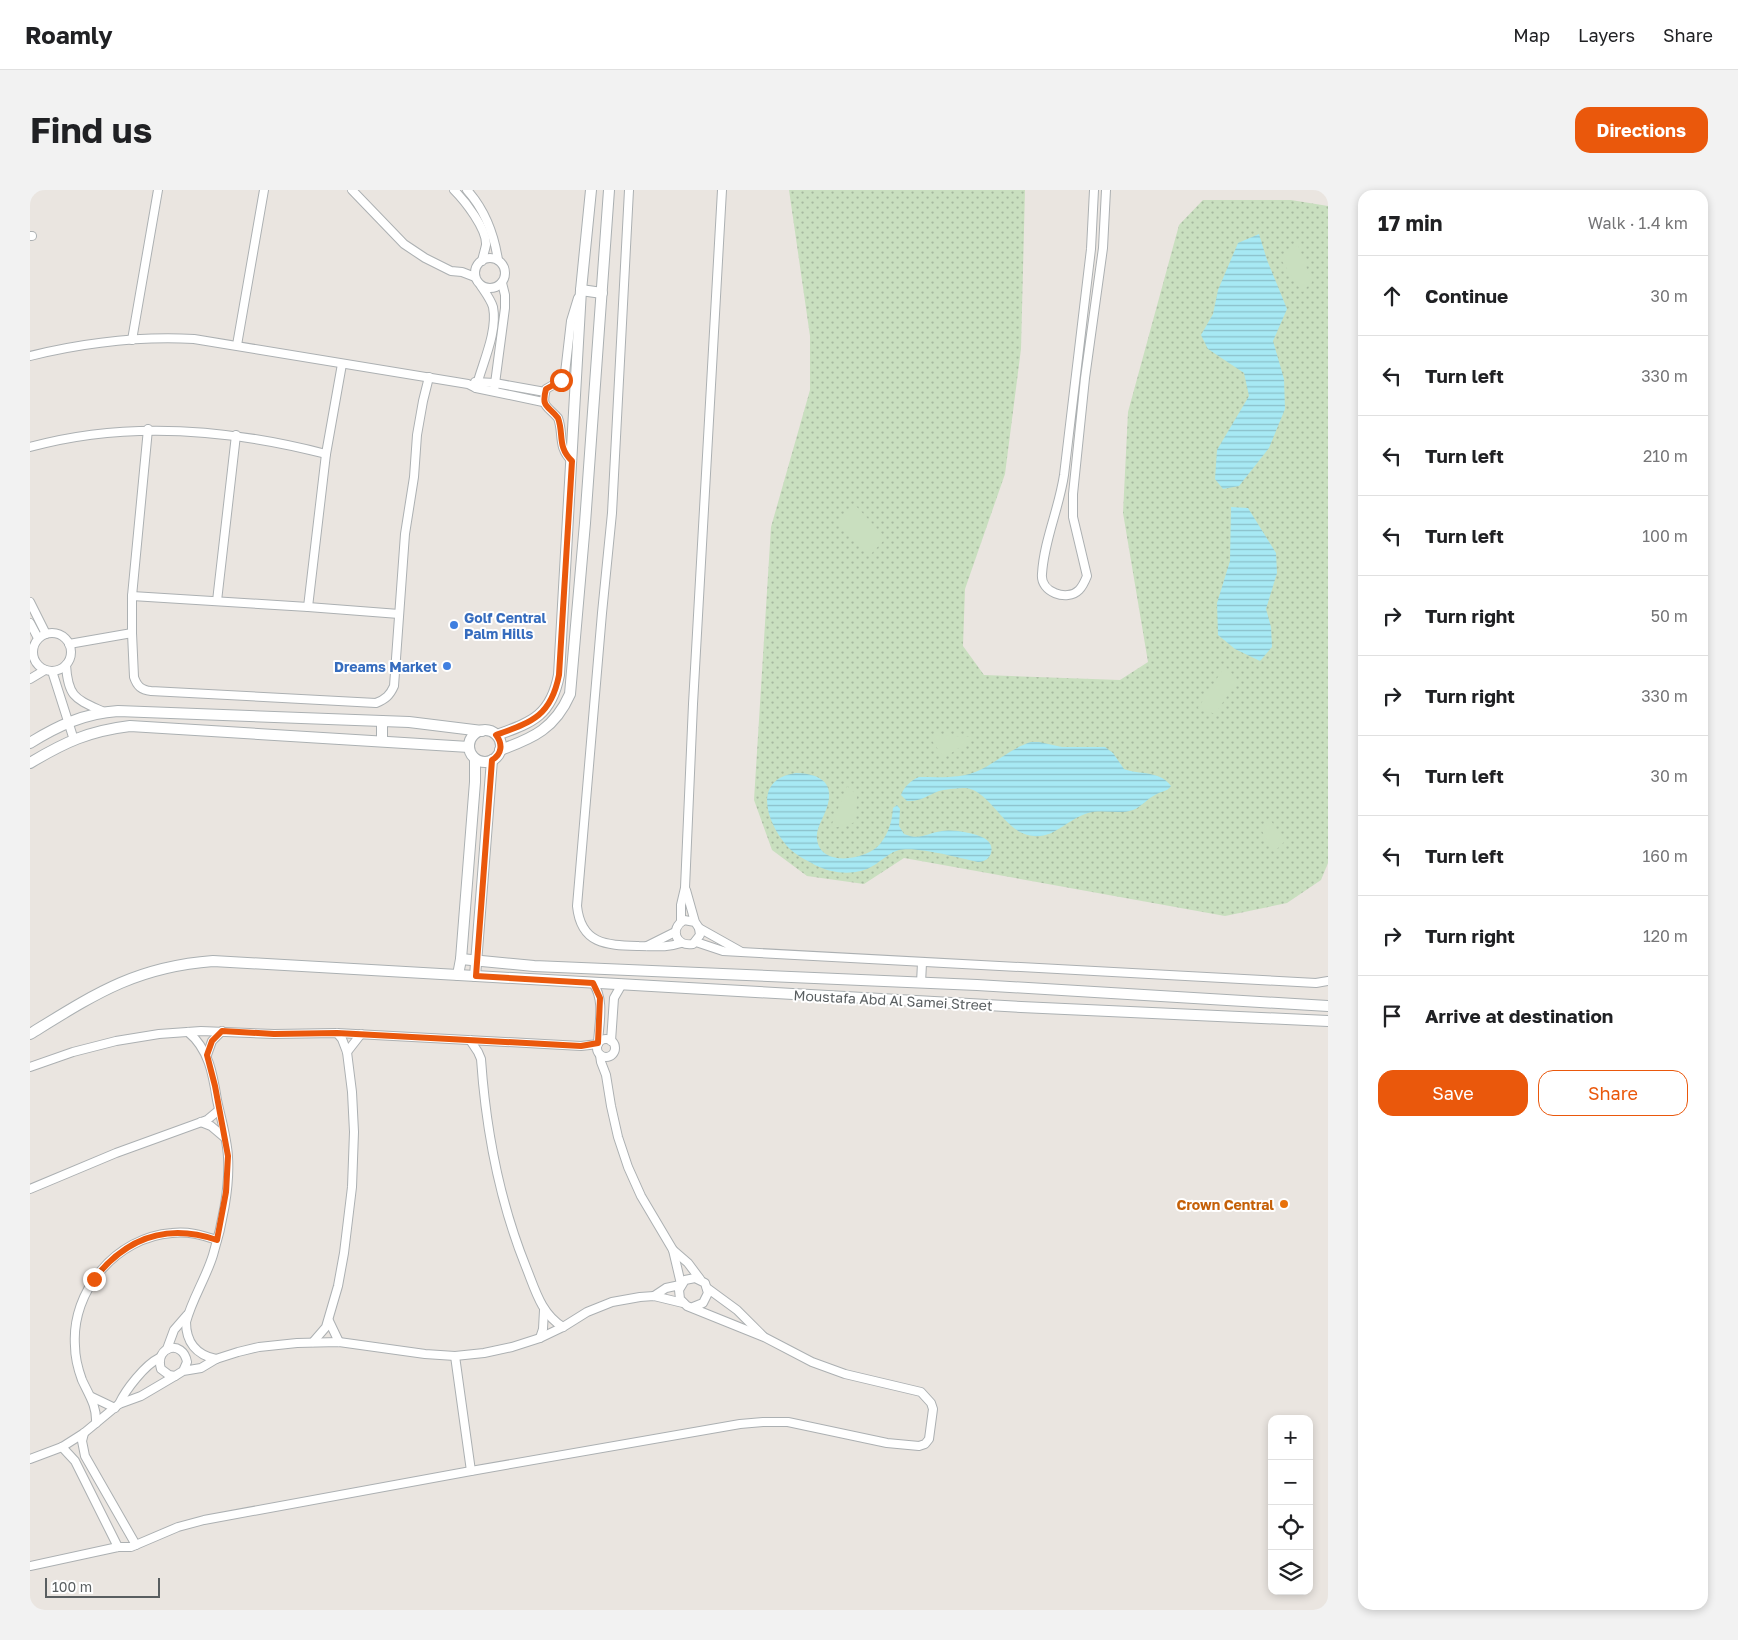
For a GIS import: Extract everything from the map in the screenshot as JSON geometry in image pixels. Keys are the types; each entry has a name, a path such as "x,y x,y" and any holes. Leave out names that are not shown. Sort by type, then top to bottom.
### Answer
{"street":[{"path":"132,340 158,190"},
{"path":"237,345 264,190"},
{"path":"352,190 404,244 425,258 451,271 462,272 475,277 481,286 493,306 493,322 477,385"},
{"path":"454,190 469,206 479,224 486,243 482,261 476,268 475,277"},
{"path":"467,190 476,200 487,220 495,240 498,260 505,274 502,283 505,295 505,308 495,387"},
{"path":"496,735 529,722 541,713 550,702 556,689 559,675 581,290 590,190"},
{"path":"500,750 523,742 552,723 563,710 570,694 609,190"},
{"path":"629,190 612,513 576,906 578,920 582,928 597,941 610,946 667,947 681,943 689,945 696,942 700,935 685,888"},
{"path":"681,922 681,905 685,888 722,190"},
{"path":"1094,190 1091,249 1064,475 1061,494 1046,547 1042,574 1042,580 1051,592 1062,596 1079,590 1087,576 1073,516 1073,494 1085,378 1103,248 1106,190"},
{"path":"482,261 498,260"},
{"path":"481,286 491,288 502,283"},
{"path":"581,290 602,293"},
{"path":"572,461 562,447 558,418 545,406 544,402 547,387 558,382 564,373 571,321 581,290"},
{"path":"30,356 102,343 176,338 237,345 468,384 545,392"},
{"path":"308,607 326,454 342,364"},
{"path":"1075,376 1085,378"},
{"path":"148,429 132,596 134,677 140,687 145,690 376,703 384,700 391,694 394,686 405,534 414,477 417,436 429,377"},
{"path":"495,387 544,402"},
{"path":"30,447 92,434 148,429 236,435 286,443 326,454"},
{"path":"218,601 236,435"},
{"path":"569,516 585,517"},
{"path":"132,596 399,614"},
{"path":"30,602 46,634"},
{"path":"30,623 38,638"},
{"path":"69,644 132,633"},
{"path":"66,665 59,670 48,670 33,664 33,650 38,638 46,634 60,635 69,644 71,653 66,665 67,682 72,693 82,701 104,712"},
{"path":"30,679 48,670"},
{"path":"48,670 74,740"},
{"path":"30,743 68,722 88,715 118,711 409,722 491,732 500,741 500,750 496,758 484,762 472,756 469,747 474,735 482,731"},
{"path":"382,721 382,741"},
{"path":"30,763 54,749 101,730 130,726 469,747"},
{"path":"458,975 461,959 475,782 475,759"},
{"path":"476,976 492,760"},
{"path":"647,946 675,932 681,922 688,920 741,952"},
{"path":"675,932 681,943"},
{"path":"696,942 714,948 741,952 1316,983 1328,981"},
{"name":"Moustafa Abd Al Samei Street","path":"461,959 553,967 978,985 1328,1006"},
{"name":"Moustafa Abd Al Samei Street","path":"30,1034 107,988 143,974 181,965 230,962 980,1005 1328,1020"},
{"path":"921,983 922,963"},
{"path":"593,983 600,998 599,1048 601,1062 606,1075 618,1137 628,1167 644,1203 672,1250 681,1285 678,1294 683,1303"},
{"path":"606,1075 614,1048 611,1041 614,998 622,984"},
{"path":"978,985 984,990 985,994 980,1005"},
{"path":"1021,1007 1017,997 1024,989"},
{"path":"30,1067 73,1052 116,1041 159,1034 222,1031 274,1034 361,1034 581,1046 599,1048 606,1057 611,1054"},
{"path":"207,1055 212,1041 222,1031"},
{"path":"117,1406 131,1385 167,1349 174,1330 188,1314 202,1285 217,1240 226,1192 228,1156 207,1055 199,1042 188,1032"},
{"path":"312,1342 322,1333 328,1321 344,1253 352,1187 354,1132 348,1052 346,1045 337,1033"},
{"path":"348,1052 361,1034"},
{"path":"599,1048 604,1039 611,1041"},
{"path":"470,1040 481,1059 489,1133 504,1204 522,1256 544,1310 563,1326"},
{"path":"481,1059 492,1041"},
{"path":"30,1189 116,1153 201,1122 212,1117 219,1110"},
{"path":"201,1122 216,1130 224,1138"},
{"path":"96,1423 95,1406 79,1371 74,1340 81,1303 89,1287 100,1271 124,1250 152,1236 181,1232 201,1234 217,1240"},
{"path":"672,1250 688,1263 708,1288 737,1310 764,1337"},
{"path":"654,1296 666,1288 681,1285 690,1278 700,1279"},
{"path":"693,1307 704,1303 708,1288"},
{"path":"30,1459 62,1447 84,1433 117,1406 141,1396 183,1371 201,1368 216,1359 259,1347 312,1342 339,1342 394,1351 455,1356 484,1353 540,1338 587,1312 612,1302 654,1296 693,1307 708,1315 764,1337 812,1362 845,1374 921,1392 931,1402 932,1409 929,1439 924,1444 913,1447 788,1422 756,1422 471,1470 204,1520 178,1527 131,1547 118,1547 30,1566"},
{"path":"540,1338 543,1329 544,1310"},
{"path":"188,1314 186,1330 192,1346 207,1357 216,1359"},
{"path":"328,1321 339,1342"},
{"path":"183,1353 192,1346"},
{"path":"167,1349 179,1349 183,1353 187,1362 183,1371"},
{"path":"455,1356 471,1470"},
{"path":"159,1358 161,1369 174,1376"},
{"path":"91,1396 117,1406"},
{"path":"84,1433 83,1449 85,1456 136,1545"},
{"path":"62,1447 75,1462 118,1547"}],"green space":[{"path":"789,190 1025,190 1021,349 1005,474 965,589 963,646 984,675 1120,680 1148,662 1123,513 1128,412 1179,225 1203,200 1291,200 1328,206 1328,863 1321,880 1287,903 1225,916 904,858 864,884 807,876 772,850 754,800 771,527 810,390 810,336"},
{"path":"1298,245 1312,282 1302,292 1280,258"},
{"path":"854,504 886,538 871,554 839,522"},
{"path":"1225,666 1238,680 1215,714 1198,708"},
{"path":"928,735 975,737 944,758"},
{"path":"847,786 857,795 856,822 830,829"},
{"path":"1269,818 1285,841 1274,852 1262,831"}],"water":[{"path":"1259,234 1267,260 1287,309 1273,341 1284,379 1285,409 1269,448 1239,486 1223,489 1215,479 1217,450 1249,396 1244,373 1208,349 1201,335 1213,314 1218,290 1238,243"},
{"path":"1231,507 1248,508 1276,553 1277,573 1266,609 1271,627 1272,647 1260,661 1235,649 1218,635 1217,603 1230,561"},
{"path":"1031,742 1062,747 1105,747 1113,753 1124,769 1161,777 1171,786 1133,810 1088,813 1079,816 1049,834 1041,836 1032,836 1015,829 988,801 974,790 956,788 939,791 912,801 907,801 901,795 908,784 919,777 950,777 973,773"},
{"path":"796,773 815,776 826,784 829,798 817,839 820,848 826,854 835,858 855,857 874,850 886,836 893,808 897,805 900,809 899,826 904,834 915,837 947,831 969,833 980,836 988,841 992,849 991,853 987,859 978,862 938,853 907,849 899,850 869,868 846,873 830,871 815,865 787,846 773,825 769,814 768,792 773,784 782,777"}],"place":[{"name":"Golf Central Palm Hills","path":"454,625"},
{"name":"Dreams Market","path":"447,666"},
{"name":"Crown Central","path":"1284,1204"}],"route":[{"path":"94,1279 108,1263 124,1250 152,1236 181,1232 201,1234 217,1240 226,1192 228,1156 215,1086 207,1055 212,1041 222,1031 274,1034 337,1033 581,1046 598,1044 600,998 593,983 476,976 492,782 492,760 499,754 501,745 496,735 529,722 541,713 550,702 556,689 559,675 572,461 562,447 558,418 545,406 544,401 547,387 561,380"}]}
